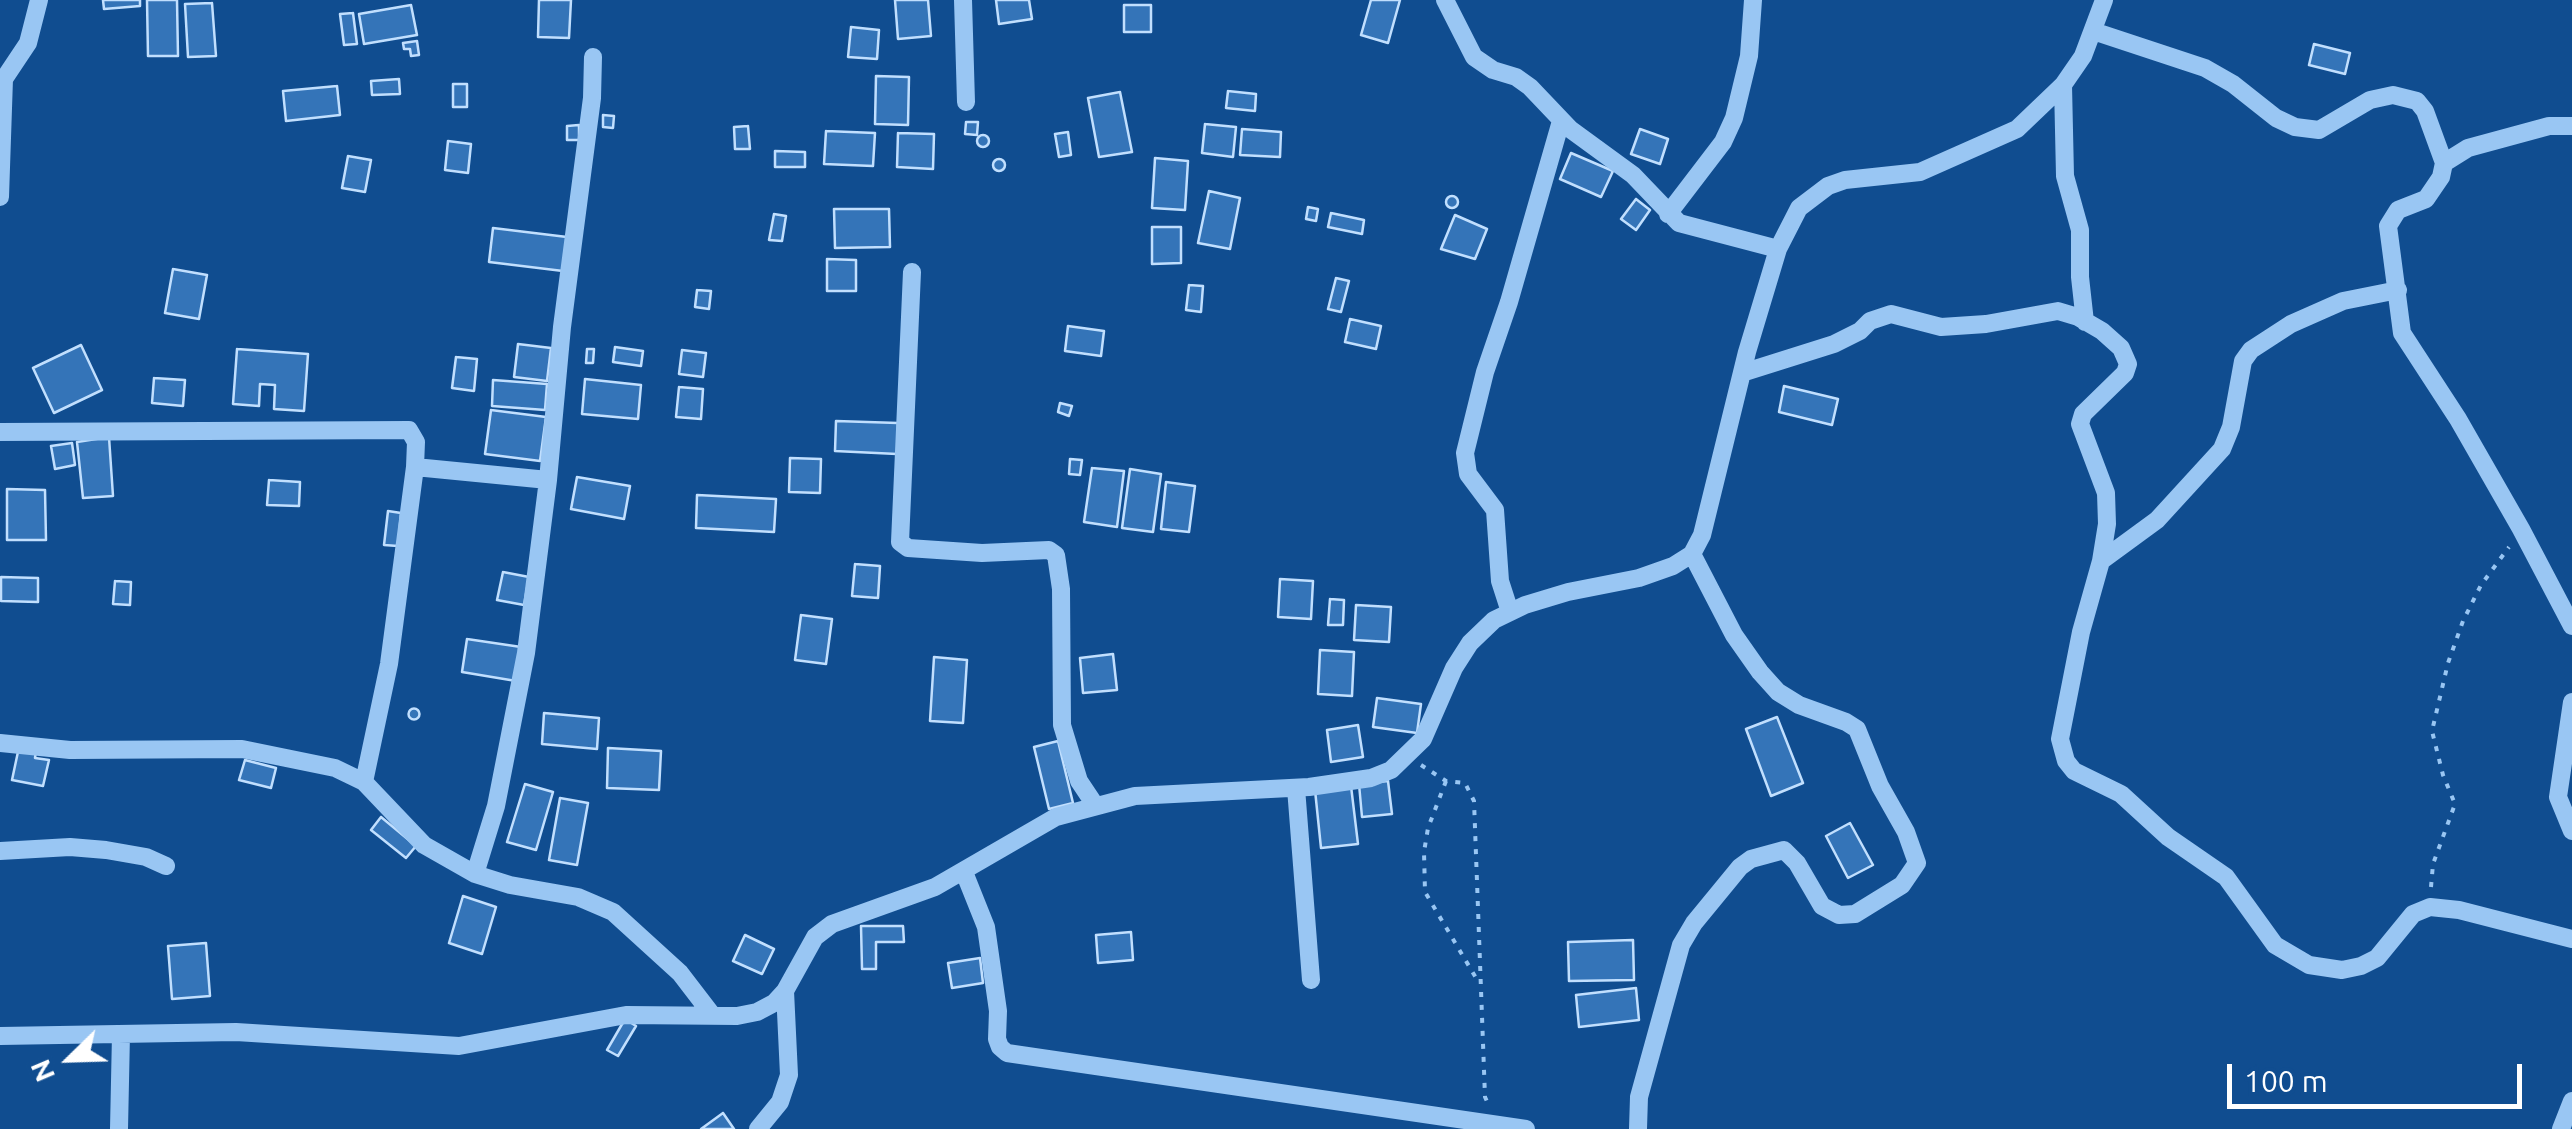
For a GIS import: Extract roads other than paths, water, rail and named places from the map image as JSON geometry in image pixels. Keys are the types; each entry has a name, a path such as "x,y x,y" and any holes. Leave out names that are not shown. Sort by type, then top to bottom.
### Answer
{"street":[{"path":"0,197 4,80 28,42 39,0"},
{"path":"963,0 966,102"},
{"path":"1446,0 1474,57 1493,70 1523,81 1561,120 1633,175 1668,214 1691,228 1778,249"},
{"path":"1668,214 1723,142 1734,118 1750,56 1753,0"},
{"path":"0,1036 236,1032 459,1046 626,1015 757,1012 785,992 814,937 823,930 844,918 911,898 964,872 1038,826 1095,805 1152,795 1296,788 1371,778 1391,770 1423,739 1454,668 1470,642 1494,620 1568,592 1639,578 1673,566 1692,554 1702,536 1742,373 1778,249 1799,208 1828,186 1845,180 1920,172 2017,129 2063,84 2082,56 2104,0"},
{"path":"2093,30 2206,68 2276,118 2312,131 2328,127 2370,100 2406,96 2425,111 2444,163 2436,189 2426,199 2398,210 2388,226 2402,333 2522,529 2572,626"},
{"path":"475,874 496,806 512,733 548,480 562,326 592,98 593,57"},
{"path":"2063,84 2065,176 2080,230 2086,322"},
{"path":"1510,612 1500,581 1495,510 1468,474 1466,453 1485,372 1561,120"},
{"path":"2444,163 2468,148 2549,126 2572,126"},
{"path":"912,272 900,542 908,548 982,553 1049,550 1056,555 1061,589 1062,725 1080,782 1095,805"},
{"path":"2101,561 2158,520 2222,449 2231,428 2243,361 2251,350 2291,324 2344,301 2398,290"},
{"path":"1742,373 1834,344 1870,320 1891,314 1941,327 1986,324 2058,311 2086,322 2121,348 2128,364 2125,373 2083,414 2080,424 2106,493 2107,524 2060,739 2066,761 2074,771 2121,794 2168,837 2226,877 2275,945 2309,965 2342,970 2377,958 2413,914 2430,907 2459,910 2572,939"},
{"path":"0,432 403,428 412,432 416,442 415,467 389,664 364,782"},
{"path":"415,467 548,480"},
{"path":"1638,1129 1639,1098 1681,945 1694,922 1740,867 1751,859 1784,850 1797,862 1822,906 1840,914 1855,914 1902,885 1917,863 1856,729 1778,692 1734,635 1692,554"},
{"path":"2572,702 2558,797 2572,831"},
{"path":"0,742 70,750 242,749 336,768 364,782 424,844 475,874 578,897 613,912 680,974 713,1016"},
{"path":"1296,788 1311,980"},
{"path":"0,851 70,847 106,850 146,857 166,866"},
{"path":"964,872 986,927 998,1011 997,1039 1007,1053 1526,1129"},
{"path":"758,1129 780,1102 789,1075 785,992"},
{"path":"119,1129 121,1034"},
{"path":"2561,1129 2572,1101"}]}
